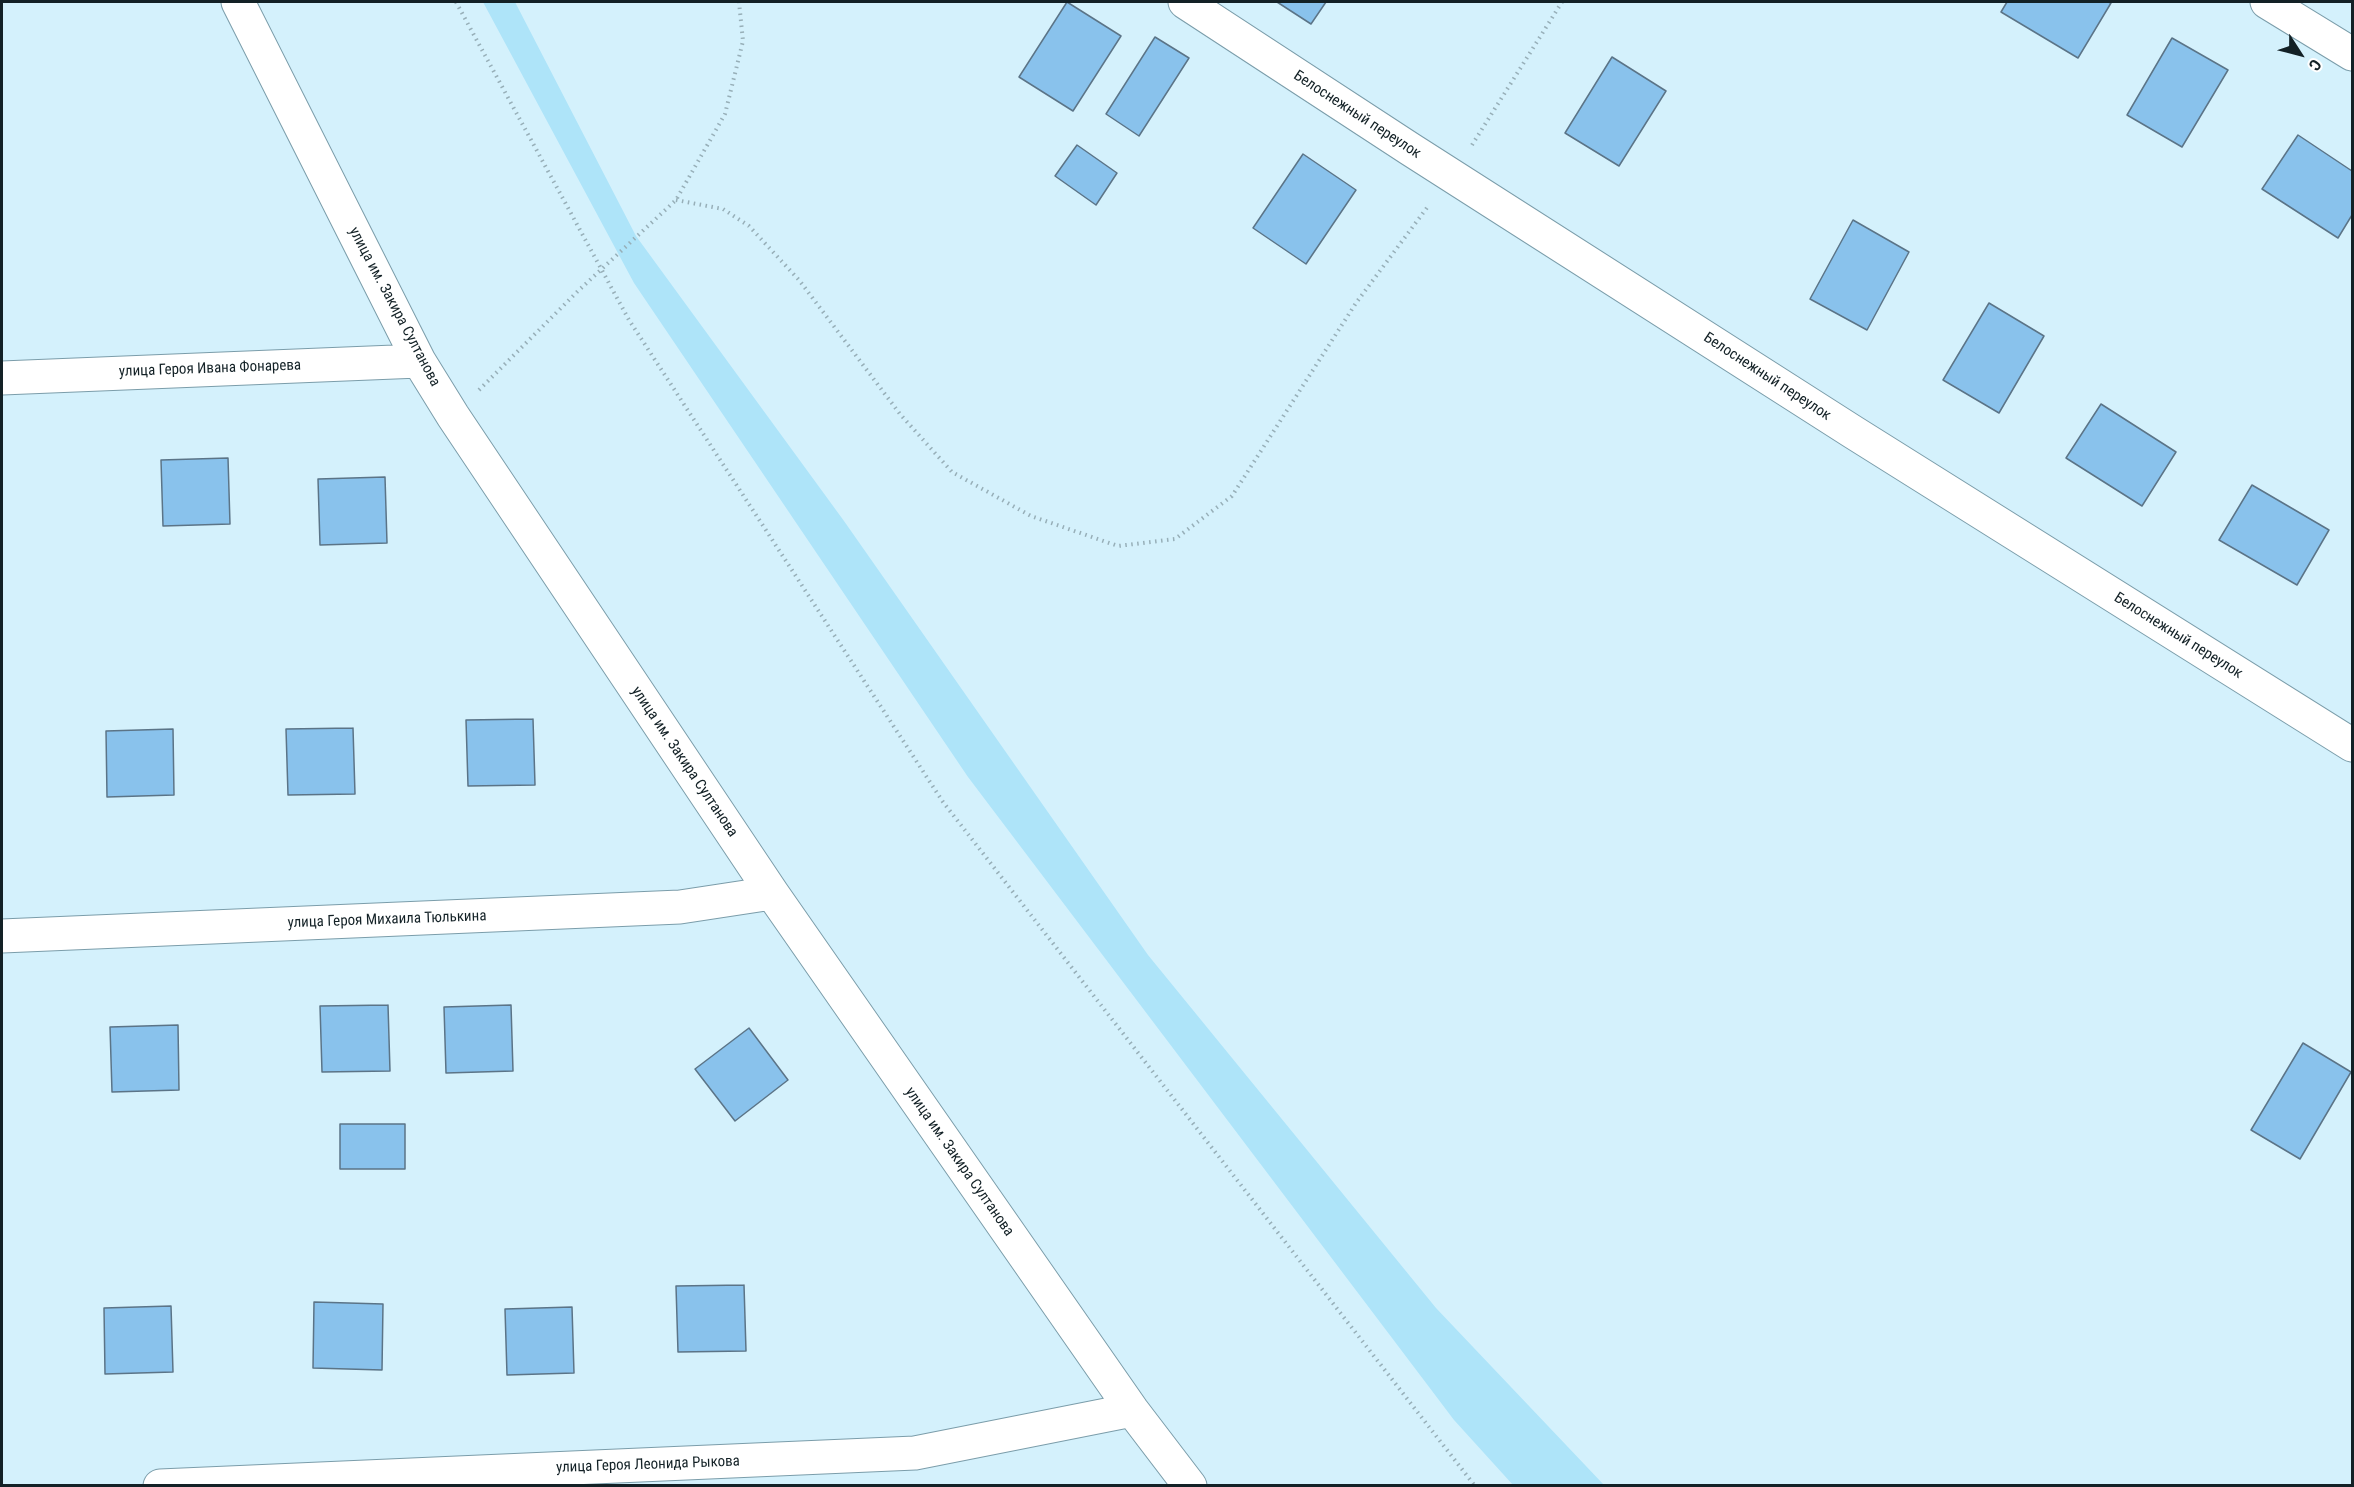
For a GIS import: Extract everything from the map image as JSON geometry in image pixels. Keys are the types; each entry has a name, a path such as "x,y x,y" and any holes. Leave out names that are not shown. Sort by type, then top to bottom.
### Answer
{"street":[{"name":"улица им. Закира Султанова","path":"238,2 418,361 453,416 772,893 1132,1410 1190,1485"},
{"name":"Белоснежный переулок","path":"1185,2 1451,176 1863,439 2352,746"},
{"path":"2267,2 2352,54"},
{"name":"улица Героя Ивана Фонарева","path":"2,378 418,361"},
{"name":"улица Героя Михаила Тюлькина","path":"2,936 680,907 772,893"},
{"name":"улица Героя Леонида Рыкова","path":"160,1485 915,1453 1132,1410"}],"path":[{"path":"456,2 629,320 943,802 1475,1485"},
{"path":"453,416 601,269 676,200 725,114 744,41 739,2"},
{"path":"676,200 723,209 749,226 799,280 900,414 952,472 1031,516 1118,546 1175,539 1232,496 1356,303 1451,176 1562,2"}],"shaded area":[{"path":"483,2 515,2 636,236 844,521 1148,955 1436,1308 1604,1485 1513,1485 1454,1420 968,777 634,283"}],"building":[{"path":"1067,2 1121,36 1073,111 1019,77"},
{"path":"1277,2 1326,2 1311,24"},
{"path":"2007,2 2111,3 2078,58 2001,12"},
{"path":"1155,37 1189,58 1139,136 1106,114"},
{"path":"2172,38 2228,70 2182,147 2127,115"},
{"path":"1612,57 1666,91 1619,166 1565,133"},
{"path":"2298,135 2352,171 2352,215 2338,238 2262,189"},
{"path":"1077,145 1117,173 1096,205 1055,176"},
{"path":"1303,154 1356,190 1306,264 1253,228"},
{"path":"1853,220 1909,252 1867,330 1810,299"},
{"path":"1989,303 2044,336 1999,413 1943,380"},
{"path":"2101,404 2176,452 2142,506 2066,458"},
{"path":"228,458 230,524 163,526 161,460"},
{"path":"385,477 387,543 320,545 318,479"},
{"path":"2252,485 2329,530 2297,585 2219,540"},
{"path":"533,719 535,785 468,786 466,720"},
{"path":"353,728 355,794 288,795 286,729"},
{"path":"173,729 174,795 107,797 106,731"},
{"path":"388,1005 390,1071 322,1072 320,1006"},
{"path":"511,1005 513,1071 446,1073 444,1007"},
{"path":"178,1025 179,1090 112,1092 110,1027"},
{"path":"749,1028 788,1080 735,1121 695,1069"},
{"path":"2303,1043 2351,1072 2300,1159 2251,1130"},
{"path":"340,1124 405,1124 405,1169 340,1169"},
{"path":"744,1285 746,1351 678,1352 676,1286"},
{"path":"314,1302 383,1304 382,1370 313,1368"},
{"path":"171,1306 173,1372 105,1374 104,1308"},
{"path":"572,1307 574,1373 507,1375 505,1309"}]}
